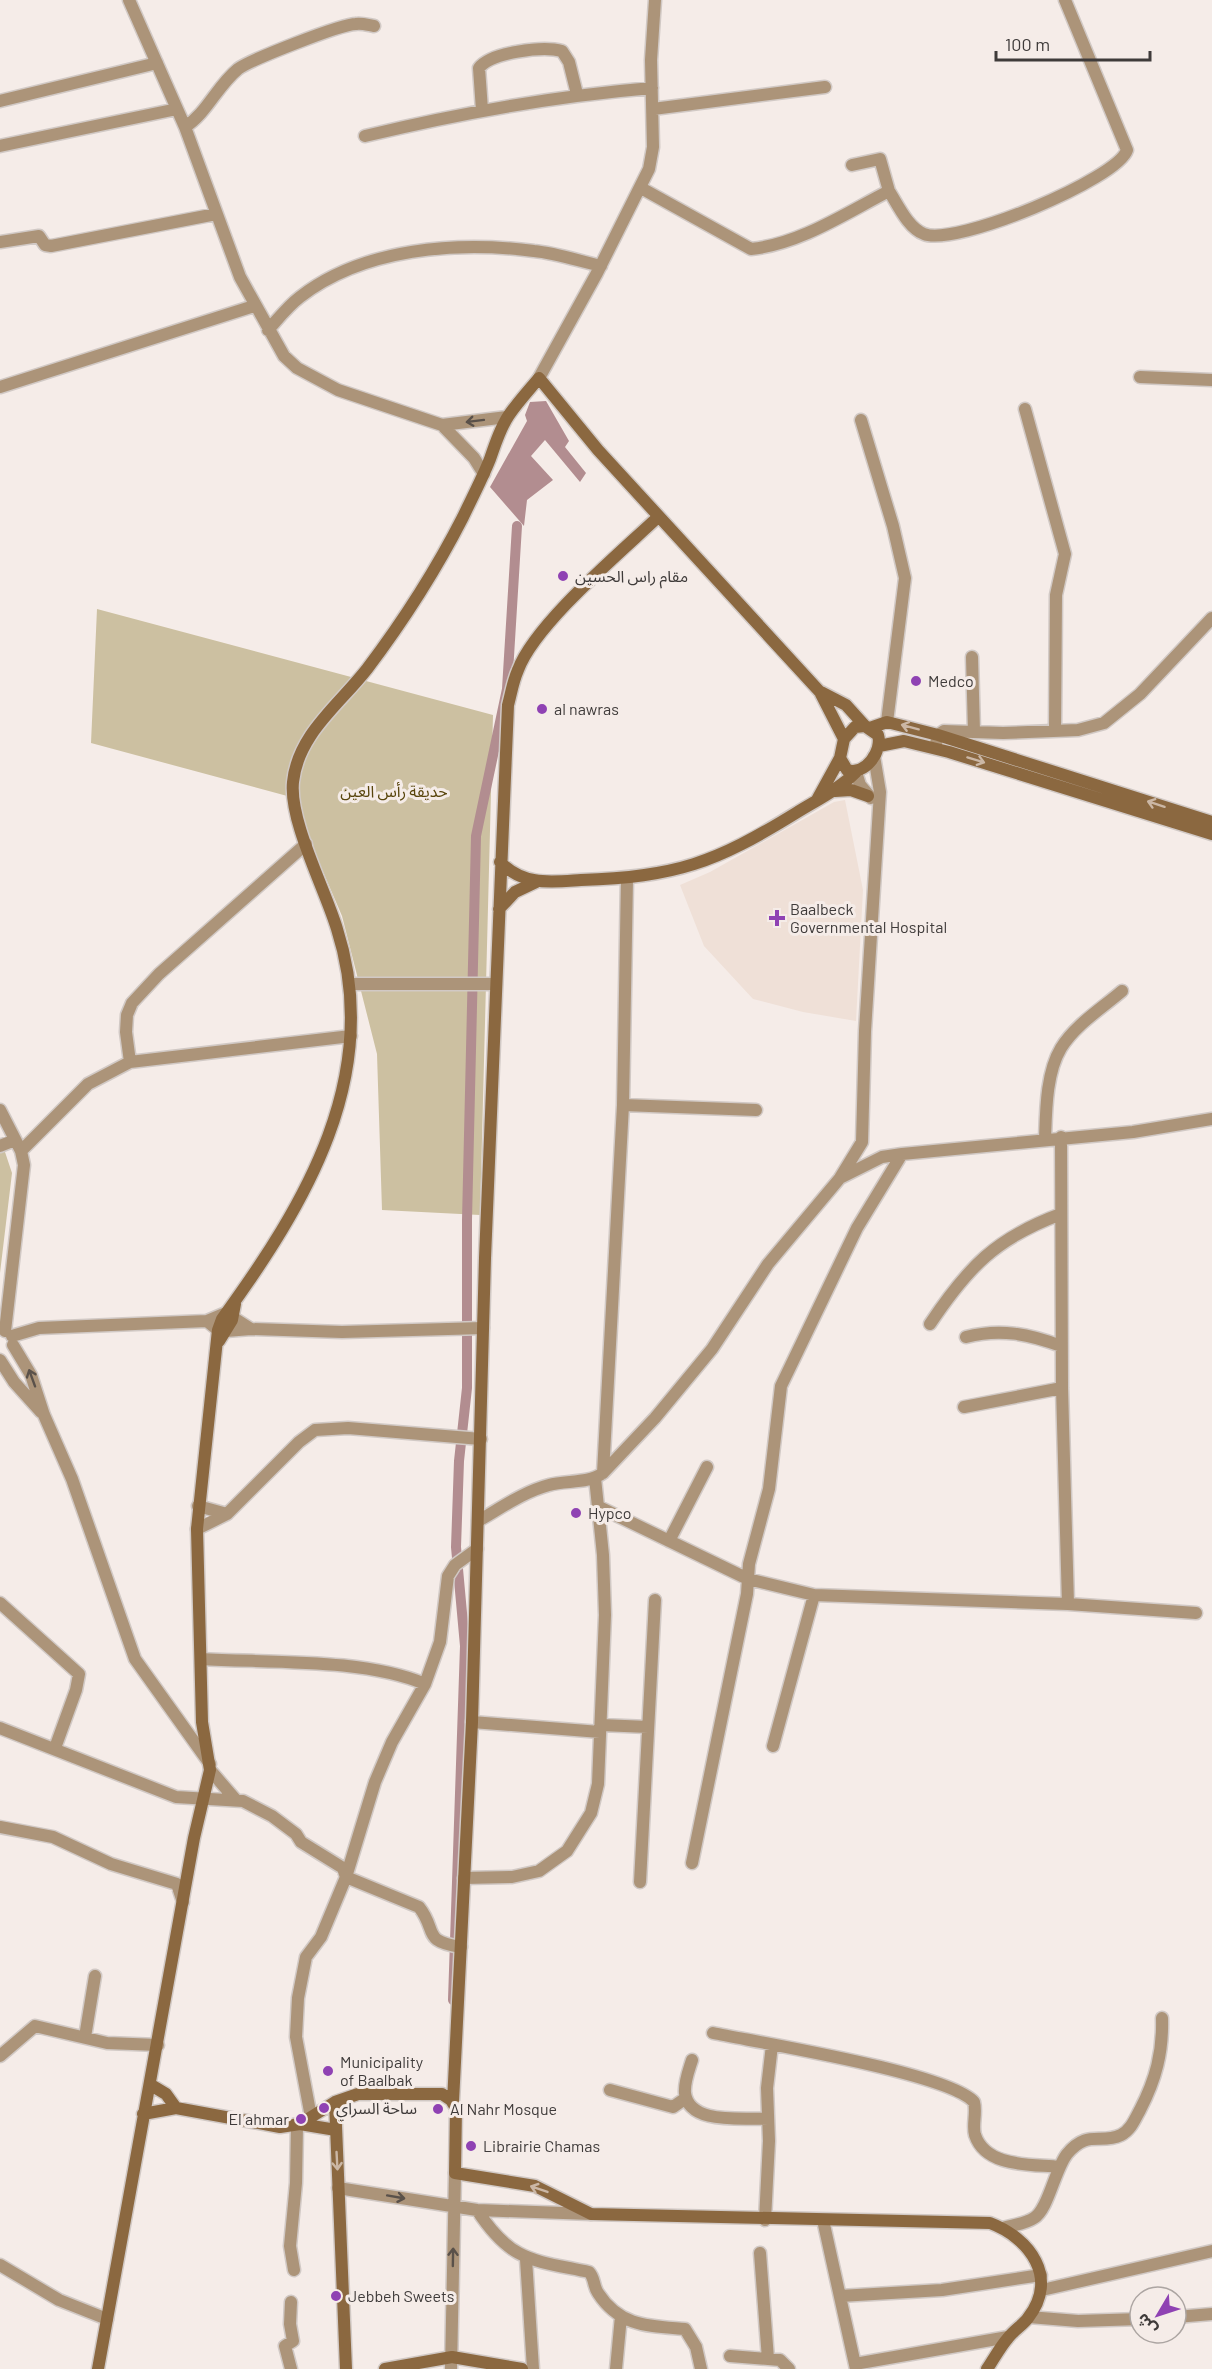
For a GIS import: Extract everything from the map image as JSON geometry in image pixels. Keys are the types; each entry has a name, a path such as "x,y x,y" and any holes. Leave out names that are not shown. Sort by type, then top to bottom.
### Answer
{"street":[{"path":"129,0 177,109 240,277 254,306 284,356 313,378 338,390 442,425 507,417"},
{"path":"98,2369 143,2115 151,2085 183,1902 210,1767 202,1722 197,1528 221,1334 231,1311 280,1234 326,1148 340,1109 351,1035 349,984 338,931 293,805 292,786 304,746 330,710 366,669 422,586 461,520 507,417 539,378 641,188 649,169 653,147 652,88 655,0"},
{"path":"852,165 880,159 889,191 900,210 918,231 925,235 949,237 985,227 1042,204 1122,160 1127,150 1126,144 1065,0"},
{"path":"184,127 194,121 214,94 239,68 333,29 355,24 374,26"},
{"path":"482,110 479,68 483,63 497,56 520,52 562,51 569,62 577,94"},
{"path":"0,101 157,63"},
{"path":"653,109 825,87"},
{"path":"365,136 482,110 577,94 652,88"},
{"path":"0,146 177,109"},
{"path":"641,188 751,249 769,247 798,236 889,191"},
{"path":"0,242 39,236 45,245 51,246 216,214"},
{"path":"268,330 299,298 332,276 409,253 464,246 511,249 535,251 601,266"},
{"path":"0,387 254,306"},
{"path":"1140,377 1212,380"},
{"path":"539,378 658,517 820,692 844,739"},
{"path":"1025,409 1065,554 1056,595 1055,730"},
{"path":"861,420 893,526 906,587 887,722"},
{"path":"442,425 474,458 483,474"},
{"path":"451,2363 456,2119 453,2102 458,1946 472,1722 491,984 499,909 508,705 518,669 531,646 554,618 658,517"},
{"path":"935,748 938,735 944,731 1090,728 1118,713 1212,618"},
{"path":"972,657 974,732"},
{"path":"478,1521 536,1489 599,1476 655,1418 712,1349 780,1249 840,1178 862,1142 865,1031 879,804 876,751 878,735 846,705 820,692"},
{"path":"816,801 840,758 844,739 855,727 868,727 887,722 938,735 1212,834"},
{"path":"500,862 516,875 536,882 627,879 678,870 726,853 833,791 863,769 876,751 904,741 1212,822"},
{"path":"840,758 844,767 856,772"},
{"path":"856,772 860,785 868,796"},
{"path":"833,791 851,790 868,796 879,804"},
{"path":"130,1062 126,1032 127,1015 132,1003 159,974 306,844"},
{"path":"464,1878 525,1875 539,1871 567,1851 591,1813 598,1784 605,1586 598,1507 622,1105 627,879"},
{"path":"499,909 515,892 536,882"},
{"path":"349,984 491,984"},
{"path":"1045,1140 1047,1102 1060,1050 1076,1030 1122,991"},
{"path":"0,1146 18,1146 88,1084 130,1062 351,1035"},
{"path":"622,1105 756,1110"},
{"path":"0,1110 18,1146 23,1179 8,1352 0,1353"},
{"path":"840,1178 882,1157 1061,1137 1133,1132 1212,1119"},
{"path":"1061,1137 1062,1388 1068,1604"},
{"path":"862,1142 882,1157"},
{"path":"692,1863 748,1579 750,1558 769,1489 781,1386 857,1228 902,1154"},
{"path":"930,1323 958,1282 980,1260 1030,1226 1061,1214"},
{"path":"8,1336 39,1328 207,1321 231,1311"},
{"path":"231,1311 251,1329"},
{"path":"207,1321 221,1334"},
{"path":"221,1334 251,1329 333,1332 483,1329"},
{"path":"966,1337 1004,1332 1033,1336 1062,1346"},
{"path":"8,1336 31,1375 44,1414 90,1528 135,1659 235,1799"},
{"path":"0,1360 14,1383 44,1414"},
{"path":"964,1407 1062,1388"},
{"path":"197,1528 227,1514 299,1442 315,1430 348,1428 481,1439"},
{"path":"669,1540 708,1467"},
{"path":"198,1506 227,1514"},
{"path":"598,1507 748,1579 814,1595 1068,1604 1196,1613"},
{"path":"311,2117 296,2037 298,1998 306,1957 321,1937 346,1877 375,1782 392,1743 425,1684 440,1642 448,1576 455,1565 477,1549"},
{"path":"773,1746 814,1595"},
{"path":"640,1882 655,1600"},
{"path":"0,1603 80,1674 55,1748"},
{"path":"201,1659 372,1669 405,1676 425,1684"},
{"path":"472,1722 601,1728 648,1727"},
{"path":"0,1728 168,1795 182,1799 235,1799 272,1816 296,1834 302,1842 343,1868 346,1877 419,1907 431,1933 439,1942 458,1946"},
{"path":"0,1827 54,1837 111,1864 177,1884 183,1902"},
{"path":"85,2037 95,1976"},
{"path":"1003,2228 1028,2221 1038,2215 1059,2167 1080,2142 1092,2137 1119,2136 1133,2123 1158,2068 1162,2018"},
{"path":"0,2056 19,2042 33,2026 107,2043 158,2045"},
{"path":"713,2032 881,2067 960,2092 974,2103 975,2135 984,2149 1008,2162 1059,2167"},
{"path":"765,2220 767,2088 772,2045"},
{"path":"692,2060 685,2087 686,2098 692,2108 704,2115 768,2118"},
{"path":"151,2085 166,2094 176,2108"},
{"path":"610,2090 673,2106 686,2098"},
{"path":"298,2125 335,2102 358,2094 435,2093 442,2094 453,2102"},
{"path":"335,2102 346,2369"},
{"path":"143,2115 176,2108 280,2127 298,2125 336,2130"},
{"path":"294,2270 290,2246 296,2183 298,2125"},
{"path":"455,2172 536,2186 591,2214"},
{"path":"338,2188 477,2210 765,2220 990,2223 1003,2228 1029,2249 1041,2275 1042,2290 1029,2317 1008,2337 987,2369"},
{"path":"477,2210 501,2243 526,2259 589,2272 596,2291 621,2316 640,2325 685,2329 696,2347 701,2369"},
{"path":"823,2220 856,2367 1008,2337"},
{"path":"1042,2290 1212,2251"},
{"path":"760,2253 768,2359"},
{"path":"526,2259 533,2369"},
{"path":"0,2265 59,2300 107,2319"},
{"path":"840,2296 942,2290 1041,2275"},
{"path":"291,2302 290,2324 293,2341 285,2346 291,2369"},
{"path":"1188,2316 1212,2314"},
{"path":"616,2369 621,2316"},
{"path":"1029,2317 1078,2321 1128,2319"},
{"path":"730,2356 780,2360 789,2369"},
{"path":"386,2369 451,2363 522,2369"}],"shaded area":[{"path":"546,401 569,441 565,447 586,473 580,482 545,440 531,456 553,480 527,500 524,526 490,487 527,421 525,415 530,402"},
{"name":"Baalbeck Governmental Hospital","path":"845,800 863,890 856,1021 803,1012 753,999 704,946 680,885 710,872 834,802"}],"green space":[{"name":"حديقة رأس العين","path":"97,609 493,715 480,1215 382,1210 377,1054 342,916 291,797 91,743"},
{"path":"0,1137 12,1173 0,1273"}],"waterway":[{"path":"453,2000 465,1646 456,1547 459,1461 467,1388 467,1220 476,836 507,689 517,526"}],"place":[{"name":"مقام راس الحسين","path":"563,576"},
{"name":"Medco","path":"916,681"},
{"name":"al nawras","path":"542,709"},
{"name":"Baalbeck Governmental Hospital","path":"777,918"},
{"name":"Hypco","path":"576,1513"},
{"name":"Municipality of Baalbak","path":"328,2071"},
{"name":"ساحة السراي","path":"324,2108"},
{"name":"Al Nahr Mosque","path":"438,2109"},
{"name":"El ahmar","path":"301,2119"},
{"name":"Librairie Chamas","path":"471,2146"},
{"name":"Jebbeh Sweets","path":"336,2296"}]}
